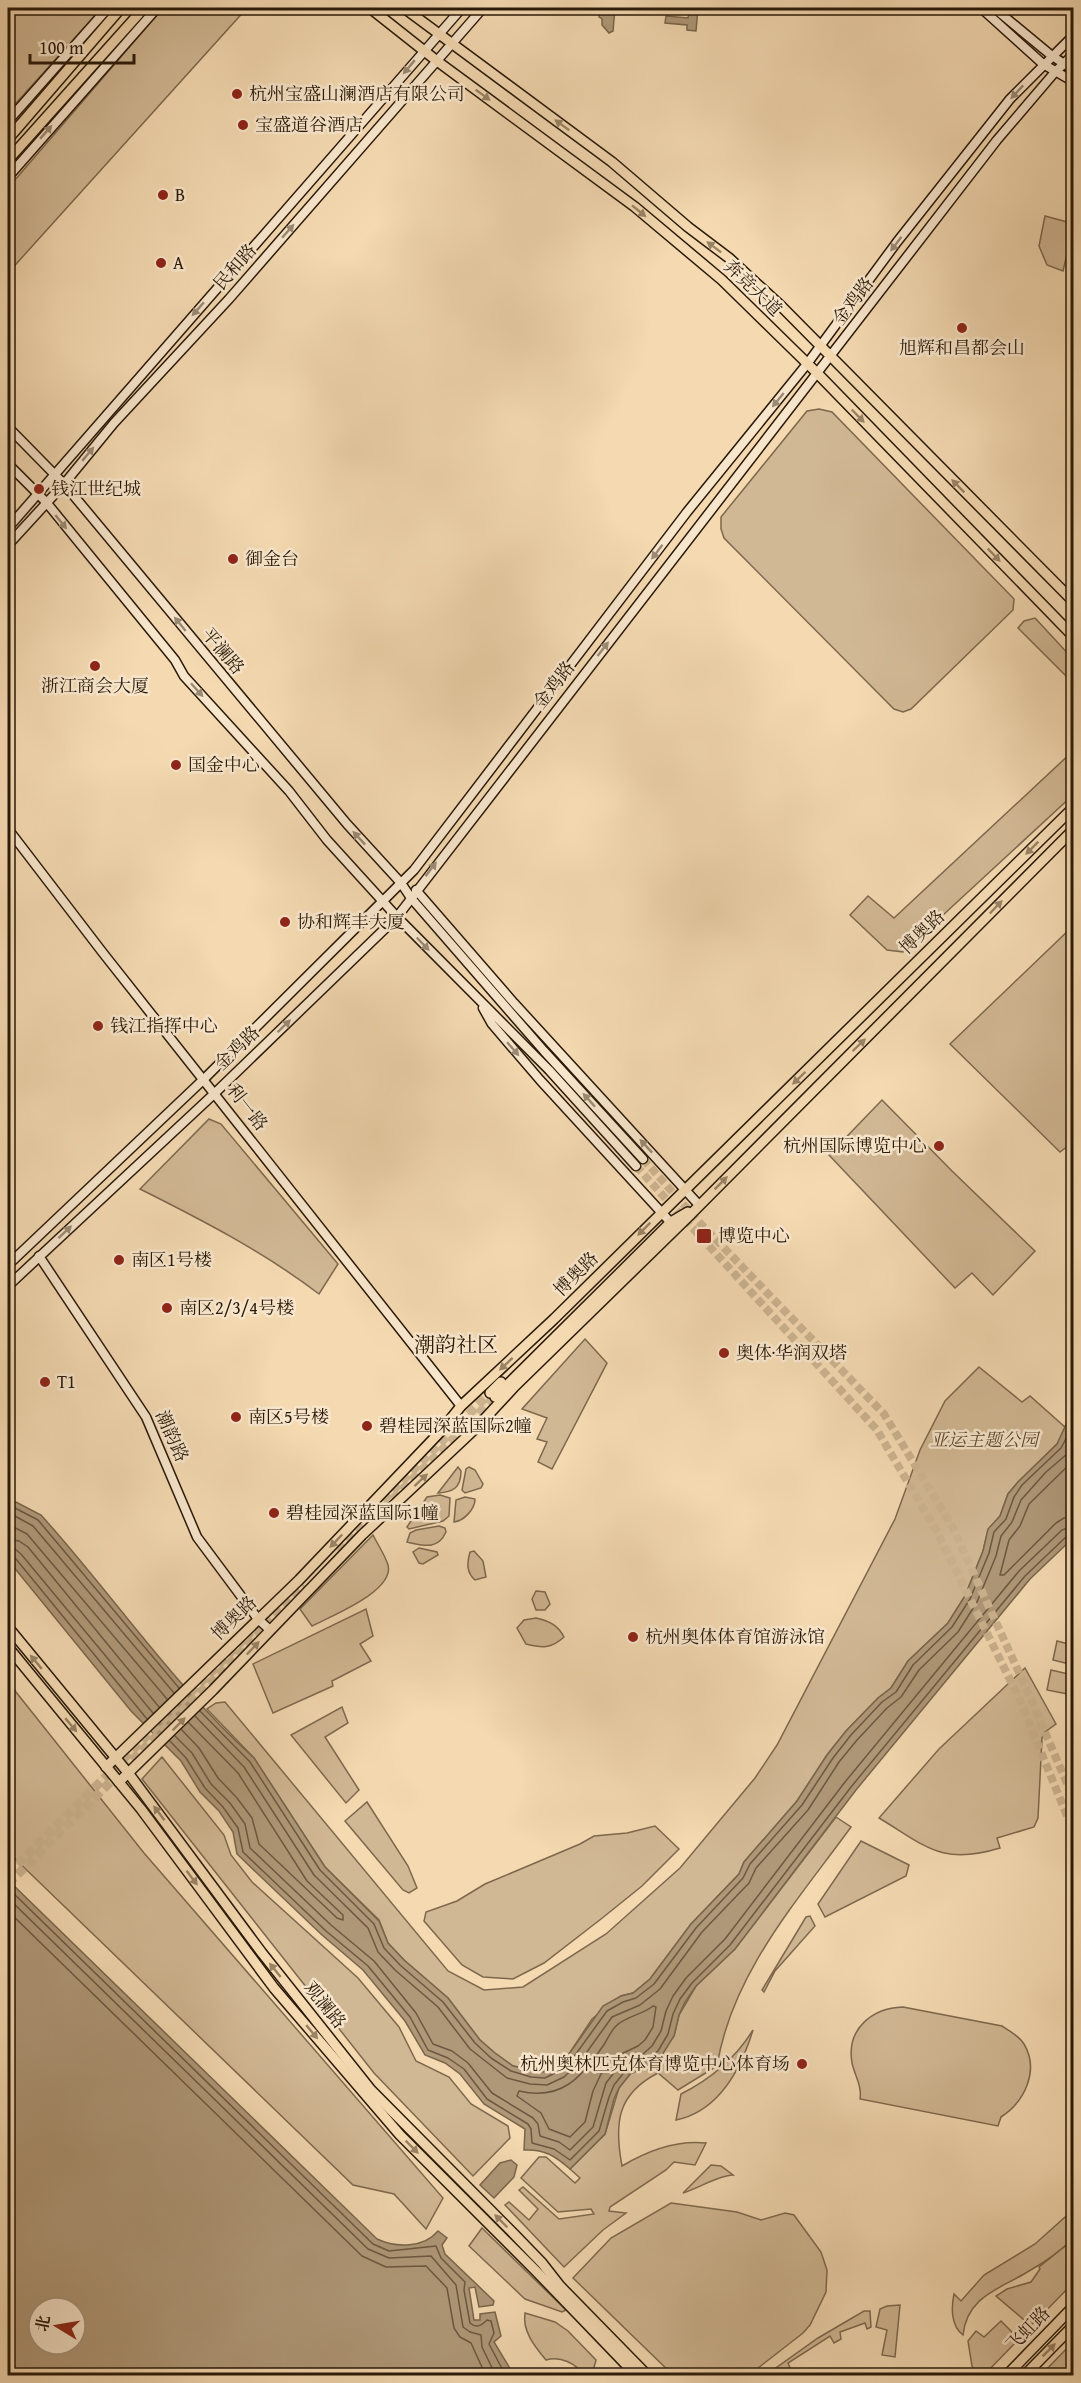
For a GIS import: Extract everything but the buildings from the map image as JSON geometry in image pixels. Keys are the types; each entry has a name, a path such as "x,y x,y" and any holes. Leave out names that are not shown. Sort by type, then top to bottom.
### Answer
{"main road":[{"path":"8,121 108,8"},
{"path":"8,139 121,8"},
{"path":"8,160 144,8"},
{"path":"8,177 157,8"},
{"name":"奔竞大道","path":"370,8 437,62 635,207 722,280 818,373 1074,637"},
{"name":"奔竞大道","path":"404,8 612,162 688,227 729,258 820,346 1074,602"},
{"name":"民和路","path":"8,528 462,8"},
{"name":"民和路","path":"8,545 64,484 114,423 229,299 483,8"},
{"path":"981,8 1043,64 1074,82"},
{"path":"994,8 1052,56 1074,70"},
{"name":"金鸡路","path":"8,1265 204,1079 414,870 687,512 807,364 897,242 1010,99 1074,35"},
{"name":"金鸡路","path":"8,1286 215,1093 397,917 997,140 1055,72 1074,54"},
{"name":"平澜路","path":"8,427 64,484 340,816 413,894"},
{"path":"8,464 46,502 175,660 183,676 289,791 327,840 397,917 549,1070 636,1166"},
{"name":"博奥路","path":"106,1767 299,1580 441,1431 461,1406 593,1280 1074,807"},
{"name":"利一路","path":"8,829 103,953 461,1406"},
{"name":"博奥路","path":"119,1782 213,1690 362,1535 477,1427 674,1226 699,1205 1074,829"},
{"path":"413,894 544,1051 643,1159"},
{"path":"413,894 699,1205"},
{"path":"480,1002 492,1024 540,1080 674,1226 493,1395 556,1327 593,1280"},
{"name":"潮韵路","path":"39,1256 151,1425 197,1537 258,1619 270,1630"},
{"name":"观澜路","path":"8,1627 116,1757 375,2100"},
{"name":"观澜路","path":"8,1647 119,1782 274,1988 375,2100 648,2376"},
{"name":"观澜路","path":"539,2266 637,2376"},
{"name":"飞虹路","path":"1006,2376 1074,2306"},
{"name":"飞虹路","path":"1024,2376 1074,2325"}],"green space":[{"path":"102,8 8,112 8,9"},
{"path":"163,8 247,8 8,273 8,188"},
{"path":"1045,216 1067,222 1072,233 1063,271 1047,265 1039,246"},
{"path":"819,409 832,412 1014,599 1013,610 911,709 903,712 894,709 876,691 724,538 721,529 721,517 807,411"},
{"path":"1035,618 1073,659 1073,683 1018,628 1024,621"},
{"path":"1073,751 1073,795 903,952 887,950 850,915 868,896 894,918"},
{"path":"1073,926 1073,1142 1060,1152 950,1044"},
{"path":"882,1100 1035,1251 993,1295 972,1273 955,1288 829,1155"},
{"path":"209,1119 221,1124 338,1264 319,1294 255,1250 140,1189"},
{"path":"585,1339 607,1363 552,1469 538,1462 547,1442 537,1439 547,1418 522,1409"},
{"name":"亚运主题公园","path":"979,1367 1022,1402 1030,1396 1066,1428 1057,1444 1008,1494 1000,1516 988,1530 983,1551 965,1596 948,1623 908,1661 891,1688 846,1731 827,1755 797,1801 744,1862 739,1874 691,1924 650,1979 633,1993 621,1996 592,2019 569,2054 556,2066 543,2072 513,2066 495,2053 480,2040 448,1998 388,1943 379,1920 325,1867 254,1758 207,1709 216,1703 225,1702 448,1971 484,1990 523,1987 606,1934 680,1868 755,1778 777,1745 895,1519 920,1450 945,1401"},
{"path":"458,1467 461,1477 458,1485 448,1492 438,1493"},
{"path":"469,1467 475,1470 483,1484 481,1488 465,1493 462,1490 466,1469"},
{"path":"440,1495 450,1498 449,1516 443,1521 409,1529 407,1527 427,1497"},
{"path":"465,1497 475,1499 473,1507 465,1517 454,1522 456,1500"},
{"path":"439,1526 445,1528 446,1532 443,1538 435,1544 407,1542 410,1533 416,1530"},
{"path":"373,1535 388,1565 388,1575 382,1584 360,1601 312,1626 300,1609"},
{"path":"419,1548 437,1552 438,1555 423,1564 419,1563 413,1552"},
{"path":"474,1551 483,1561 486,1577 475,1580 468,1567 470,1552"},
{"path":"536,1591 545,1592 550,1604 545,1610 536,1610 532,1599"},
{"path":"366,1609 373,1636 360,1644 371,1661 332,1681 333,1686 273,1713 253,1664"},
{"path":"536,1618 553,1624 564,1637 555,1644 546,1646 526,1644 517,1628 524,1620"},
{"path":"1057,1641 1073,1645 1073,1665 1053,1660"},
{"path":"1025,1668 1056,1724 1045,1732 1042,1738 1038,1818 1034,1827 997,1838 1000,1848 963,1855 948,1854 922,1845 879,1818 939,1749"},
{"path":"1051,1670 1073,1675 1073,1695 1047,1690"},
{"path":"8,1682 144,1853 443,2198 426,2229 394,2194 353,2185 8,1852"},
{"path":"342,1707 348,1723 325,1737 359,1790 346,1803 291,1735"},
{"path":"162,1757 224,1835 231,1855 252,1882 358,1978 399,2027 416,2061 449,2077 471,2104 508,2126 510,2138 473,2176 374,2073 142,1779"},
{"path":"367,1802 408,1866 417,1888 409,1893 403,1890 345,1821"},
{"path":"836,1817 851,1827 789,1910 752,1969 725,2032 717,2066 678,2090 658,2073 644,2081 626,2100 619,2123 618,2136 622,2166 662,2148 684,2143 706,2143 695,2165 674,2162 666,2170 610,2207 609,2211 626,2213 603,2230 564,2267 505,2205 509,2202 529,2220 538,2209 519,2190 523,2187 559,2219 594,2214 591,2209 558,2212 521,2178 539,2157 546,2157 575,2183 580,2178 570,2169 605,2134 619,2088 631,2073 650,2065 674,2036 679,2015 696,1986 735,1949"},
{"path":"655,1826 679,1849 642,1886 601,1919 544,1963 513,1979 483,1977 462,1965 424,1921 426,1912 457,1901 485,1884 594,1836 627,1833"},
{"path":"861,1841 909,1865 906,1876 825,1917 818,1904"},
{"path":"810,1916 815,1926 775,1971 764,1992 762,1990 806,1917"},
{"path":"903,2007 1002,2026 1022,2041 1029,2054 1030,2075 1023,2094 1017,2103 1001,2117 998,2126 860,2099 851,2051 857,2031 872,2016 881,2011"},
{"path":"753,2030 735,2073 717,2098 705,2108 676,2120 681,2094 722,2067"},
{"path":"711,2165 721,2166 733,2175 722,2177 683,2193"},
{"path":"671,2203 737,2212 761,2220 785,2213 794,2215 821,2252 827,2270 826,2292 810,2325 749,2375 673,2375 573,2278 611,2238"},
{"path":"1073,2210 1073,2238 1047,2260 978,2302 966,2322 963,2335 956,2327 953,2316 954,2294 961,2301 984,2275 1035,2244"},
{"path":"482,2228 566,2310 562,2312 525,2299 469,2246"},
{"path":"1073,2240 1073,2283 1030,2325 996,2296 1007,2289 1031,2282 1040,2269 1039,2267"},
{"path":"900,2305 895,2357 882,2355 887,2330 876,2327 880,2309"},
{"path":"864,2311 870,2311 871,2327 867,2329 865,2323 840,2332 841,2339 834,2343 830,2336 788,2363 791,2370 786,2375 766,2375 818,2338"},
{"path":"525,2313 555,2322 568,2331 596,2360 592,2375 584,2375 572,2364 562,2360 546,2360 527,2332"},
{"path":"1001,2321 1017,2337 1017,2341 984,2375 977,2375 972,2366 968,2341 976,2331 984,2337"},
{"path":"1073,2342 1073,2375 1041,2375"}],"water":[{"path":"600,8 615,8 613,31 609,33 599,17"},
{"path":"666,8 698,8 696,31 687,30 687,25 665,23 666,16 688,18 689,11"},
{"path":"1073,1409 1073,1538 1030,1579 856,1790 735,1949 696,1986 685,2002 674,2036 662,2055 650,2065 630,2074 614,2099 605,2134 570,2169 549,2154 524,2150 525,2129 484,2104 460,2074 445,2063 425,2055 405,2021 363,1970 322,1935 237,1854 233,1832 219,1811 200,1792 181,1761 131,1711 8,1560 8,1502 16,1502 41,1515 170,1671 254,1758 325,1867 379,1921 388,1943 448,1998 480,2040 495,2053 513,2066 543,2072 556,2066 569,2054 603,2006 621,1996 633,1993 650,1979 691,1924 739,1874 744,1862 797,1801 827,1755 846,1731 891,1688 908,1661 948,1623 965,1596 983,1551 988,1529 1000,1516 1008,1494 1057,1444"},
{"path":"8,1880 377,2239 393,2244 409,2245 425,2241 438,2231 447,2238 442,2245 445,2254 494,2301 493,2305 479,2307 475,2287 469,2288 474,2320 480,2320 480,2314 495,2312 501,2336 494,2342 514,2375 8,2375"},
{"path":"511,2160 517,2165 514,2177 494,2198 480,2185 500,2163"}],"tunnel":[{"path":"643,1159 700,1223 884,1414 952,1526 1027,1690 1074,1800"},
{"path":"636,1166 877,1430 936,1530 1019,1698 1074,1833"},
{"path":"335,1548 490,1393"},
{"path":"383,1509 495,1397"},
{"path":"8,1884 306,1587"},
{"path":"8,1874 251,1632"}],"place":[{"name":"杭州宝盛山澜酒店有限公司","path":"237,94"},
{"name":"宝盛道谷酒店","path":"243,125"},
{"name":"B","path":"163,195"},
{"name":"A","path":"161,263"},
{"name":"旭辉和昌都会山","path":"962,328"},
{"name":"钱江世纪城","path":"39,489"},
{"name":"御金台","path":"233,559"},
{"name":"浙江商会大厦","path":"95,666"},
{"name":"国金中心","path":"176,765"},
{"name":"协和辉丰大厦","path":"285,922"},
{"name":"钱江指挥中心","path":"98,1026"},
{"name":"杭州国际博览中心","path":"939,1146"},
{"name":"博览中心","path":"704,1236"},
{"name":"南区1号楼","path":"119,1260"},
{"name":"南区2/3/4号楼","path":"167,1308"},
{"name":"奥体·华润双塔","path":"724,1353"},
{"name":"T1","path":"45,1382"},
{"name":"南区5号楼","path":"236,1417"},
{"name":"碧桂园深蓝国际2幢","path":"367,1426"},
{"name":"碧桂园深蓝国际1幢","path":"274,1513"},
{"name":"杭州奥体体育馆游泳馆","path":"633,1637"},
{"name":"杭州奥林匹克体育博览中心体育场","path":"802,2064"}],"district":[{"name":"潮韵社区","path":"456,1345"}]}
